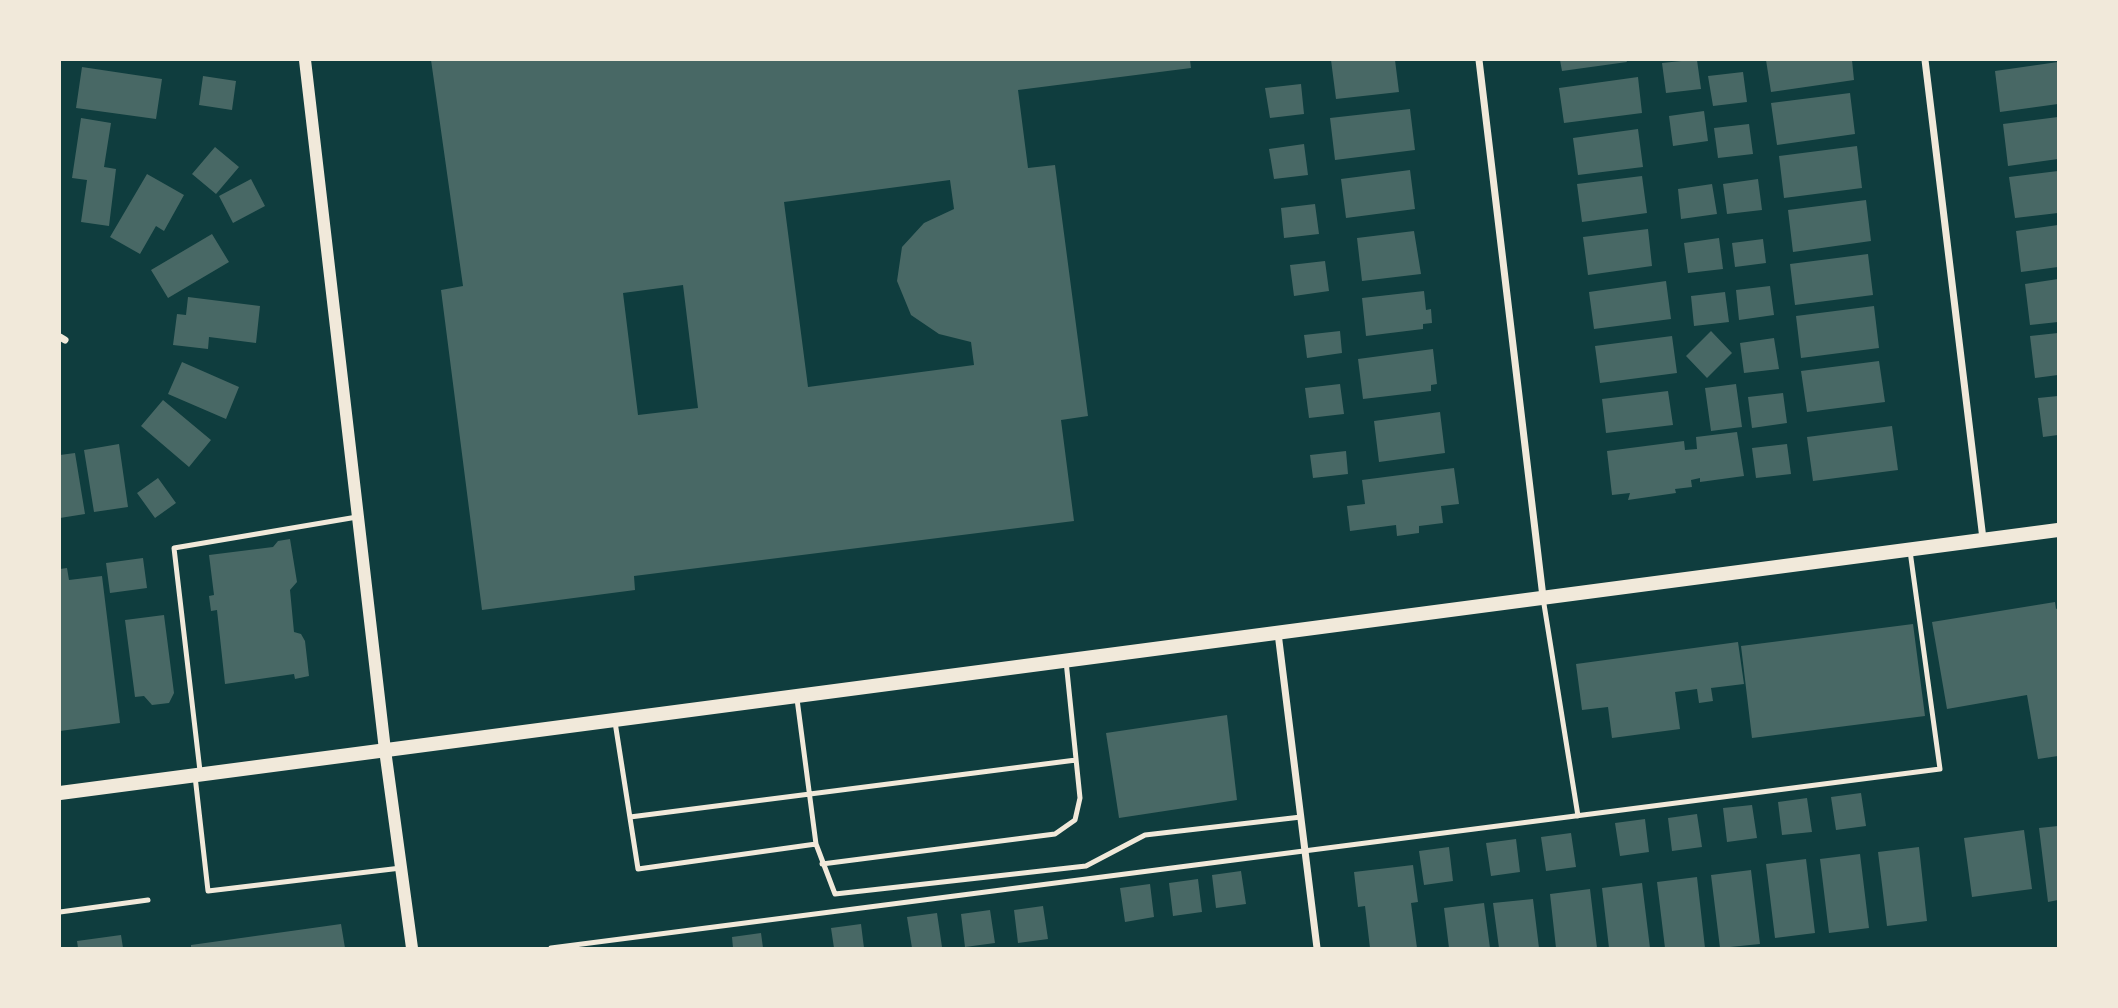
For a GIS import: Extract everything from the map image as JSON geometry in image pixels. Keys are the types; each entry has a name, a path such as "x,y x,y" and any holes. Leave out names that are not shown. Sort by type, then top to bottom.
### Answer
{"main road":[{"path":"60,793 2059,530"}],"street":[{"path":"305,60 385,750 412,948"},
{"path":"1479,60 1543,598"},
{"path":"1925,60 1983,540"},
{"path":"1278,632 1317,948"}],"lane":[{"path":"358,517 174,548 208,891 401,868"},
{"path":"551,948 1940,769 1910,549"},
{"path":"1543,598 1578,816"},
{"path":"821,864 1055,834 1075,820 1080,798 1066,660"},
{"path":"797,696 816,844 821,864 835,894 1086,866 1145,835 1301,817"},
{"path":"615,720 638,869 816,844"},
{"path":"630,817 1076,760"},
{"path":"60,912 148,900"}],"building":[{"path":"431,60 1190,60 1191,68 1018,90 1028,168 1055,165 1088,416 1061,420 1074,521 634,576 635,590 482,610 441,290 463,286","holes":["950,180 954,209 924,223 902,247 897,281 911,315 939,334 971,342 974,365 808,387 784,202","683,285 698,408 638,415 623,293"]},
{"path":"1331,60 1395,60 1399,92 1336,99"},
{"path":"1560,60 1626,60 1627,62 1562,71"},
{"path":"1697,60 1701,89 1666,93 1662,63"},
{"path":"1766,60 1852,60 1854,80 1771,92"},
{"path":"2058,62 2058,104 2000,112 1995,71"},
{"path":"82,67 162,79 156,119 76,108"},
{"path":"1743,72 1747,102 1713,106 1708,76"},
{"path":"203,76 236,81 232,110 199,105"},
{"path":"1638,77 1642,113 1564,123 1559,88"},
{"path":"1301,84 1304,114 1270,118 1265,88"},
{"path":"1850,93 1855,134 1777,145 1771,103"},
{"path":"1410,109 1415,150 1335,160 1330,118"},
{"path":"1704,111 1708,141 1673,146 1669,116"},
{"path":"2058,117 2058,159 2008,166 2003,124"},
{"path":"81,118 111,123 104,167 116,169 109,226 81,222 87,180 72,178"},
{"path":"1749,124 1753,154 1718,158 1714,128"},
{"path":"1638,129 1643,167 1578,175 1573,138"},
{"path":"1304,144 1308,175 1274,179 1269,149"},
{"path":"1857,146 1862,188 1784,198 1779,156"},
{"path":"215,147 239,167 216,194 192,174"},
{"path":"1410,170 1415,209 1346,218 1341,179"},
{"path":"2058,171 2058,213 2015,218 2009,177"},
{"path":"147,174 184,195 164,231 156,226 140,254 110,237"},
{"path":"1642,176 1647,213 1582,222 1577,184"},
{"path":"251,179 265,206 233,223 219,196"},
{"path":"1758,179 1762,210 1727,214 1723,184"},
{"path":"1712,184 1717,214 1681,219 1678,189"},
{"path":"1866,200 1871,241 1793,252 1788,210"},
{"path":"1315,204 1319,234 1284,238 1281,208"},
{"path":"2058,225 2058,267 2021,272 2016,231"},
{"path":"1648,229 1652,266 1588,275 1583,237"},
{"path":"1414,231 1421,274 1362,281 1357,238"},
{"path":"212,234 229,262 168,298 151,270"},
{"path":"1719,238 1723,269 1688,273 1684,243"},
{"path":"1763,239 1766,263 1735,267 1732,243"},
{"path":"1868,254 1873,295 1795,305 1790,264"},
{"path":"1325,261 1329,291 1294,296 1290,265"},
{"path":"2058,279 2058,322 2030,325 2025,284"},
{"path":"1666,281 1671,319 1594,329 1589,292"},
{"path":"1770,286 1774,315 1739,320 1736,290"},
{"path":"1424,291 1426,310 1431,309 1432,323 1423,324 1423,329 1366,336 1362,298"},
{"path":"1725,292 1729,322 1694,326 1691,296"},
{"path":"188,297 260,306 256,343 209,337 208,349 173,345 177,314 186,315"},
{"path":"1874,306 1879,348 1801,358 1796,316"},
{"path":"1340,331 1342,353 1307,358 1304,335"},
{"path":"1711,331 1732,353 1707,378 1686,356"},
{"path":"2058,333 2058,375 2035,378 2030,336"},
{"path":"1672,336 1677,373 1600,383 1595,346"},
{"path":"1774,338 1779,369 1744,373 1740,343"},
{"path":"1433,349 1437,384 1431,385 1431,391 1363,399 1358,359"},
{"path":"1879,361 1885,402 1807,412 1801,371"},
{"path":"182,362 239,387 226,419 168,394"},
{"path":"1340,384 1344,414 1309,418 1305,388"},
{"path":"1736,384 1742,427 1711,431 1705,388"},
{"path":"1668,391 1673,425 1606,433 1602,399"},
{"path":"1783,393 1787,423 1752,428 1748,397"},
{"path":"2058,396 2058,435 2043,437 2038,398"},
{"path":"163,400 211,440 189,467 141,426"},
{"path":"1440,412 1445,453 1379,462 1374,421"},
{"path":"1892,426 1898,470 1813,481 1807,437"},
{"path":"1737,432 1744,476 1700,482 1700,478 1691,480 1692,487 1675,489 1676,493 1628,500 1630,493 1612,495 1607,451 1684,441 1685,450 1697,449 1696,437"},
{"path":"119,444 128,507 94,512 84,450"},
{"path":"1787,444 1791,474 1756,478 1752,448"},
{"path":"1346,451 1348,474 1313,478 1310,455"},
{"path":"75,453 85,514 60,518 60,455"},
{"path":"1454,468 1459,504 1441,506 1443,523 1419,526 1419,533 1397,536 1396,525 1350,531 1347,506 1365,504 1362,480"},
{"path":"158,478 176,503 155,518 137,493"},
{"path":"290,539 297,582 290,590 294,632 301,634 305,641 309,676 295,679 294,674 225,684 217,610 211,611 209,596 214,595 209,555 273,547 278,541"},
{"path":"143,558 147,588 110,593 106,563"},
{"path":"67,568 69,580 102,576 120,723 60,731 60,569"},
{"path":"2055,602 2056,609 2058,608 2058,756 2038,759 2027,695 1947,709 1932,622"},
{"path":"164,615 174,693 169,703 152,705 144,696 135,697 125,620"},
{"path":"1913,624 1925,716 1752,738 1741,646"},
{"path":"1738,642 1744,684 1711,688 1713,701 1699,703 1697,689 1675,692 1680,729 1612,738 1608,707 1582,710 1576,664"},
{"path":"1227,715 1237,800 1119,818 1106,733"},
{"path":"1861,793 1866,826 1836,830 1831,797"},
{"path":"1807,798 1812,832 1782,835 1778,802"},
{"path":"1752,805 1757,838 1727,842 1723,808"},
{"path":"1697,814 1702,847 1672,851 1668,818"},
{"path":"1645,819 1649,852 1620,856 1615,823"},
{"path":"2058,826 2058,900 2048,902 2039,828"},
{"path":"2024,830 2032,889 1972,897 1964,838"},
{"path":"1571,833 1576,867 1546,871 1541,837"},
{"path":"1516,839 1520,872 1491,876 1486,843"},
{"path":"1449,847 1453,881 1424,885 1419,851"},
{"path":"1919,847 1927,921 1887,926 1878,852"},
{"path":"1860,854 1869,928 1829,933 1820,859"},
{"path":"1806,859 1815,933 1775,938 1766,864"},
{"path":"1413,865 1418,902 1411,903 1417,948 1370,948 1365,906 1358,907 1354,872"},
{"path":"1751,870 1760,944 1720,948 1711,875"},
{"path":"1241,871 1246,904 1216,908 1212,875"},
{"path":"1697,877 1705,948 1665,948 1657,882"},
{"path":"1198,879 1202,912 1173,916 1169,883"},
{"path":"1642,883 1650,948 1609,948 1602,888"},
{"path":"1150,884 1154,917 1125,922 1120,888"},
{"path":"1590,889 1597,948 1556,948 1550,894"},
{"path":"1533,899 1539,948 1499,948 1493,903"},
{"path":"1484,903 1490,948 1449,948 1444,908"},
{"path":"1043,906 1048,939 1018,943 1014,910"},
{"path":"990,910 995,943 965,947 961,914"},
{"path":"937,913 942,947 912,948 907,917"},
{"path":"341,924 345,948 191,948 191,945"},
{"path":"861,924 864,948 834,948 831,928"},
{"path":"761,933 763,948 733,948 732,937"},
{"path":"121,935 123,948 78,948 77,941"}]}
